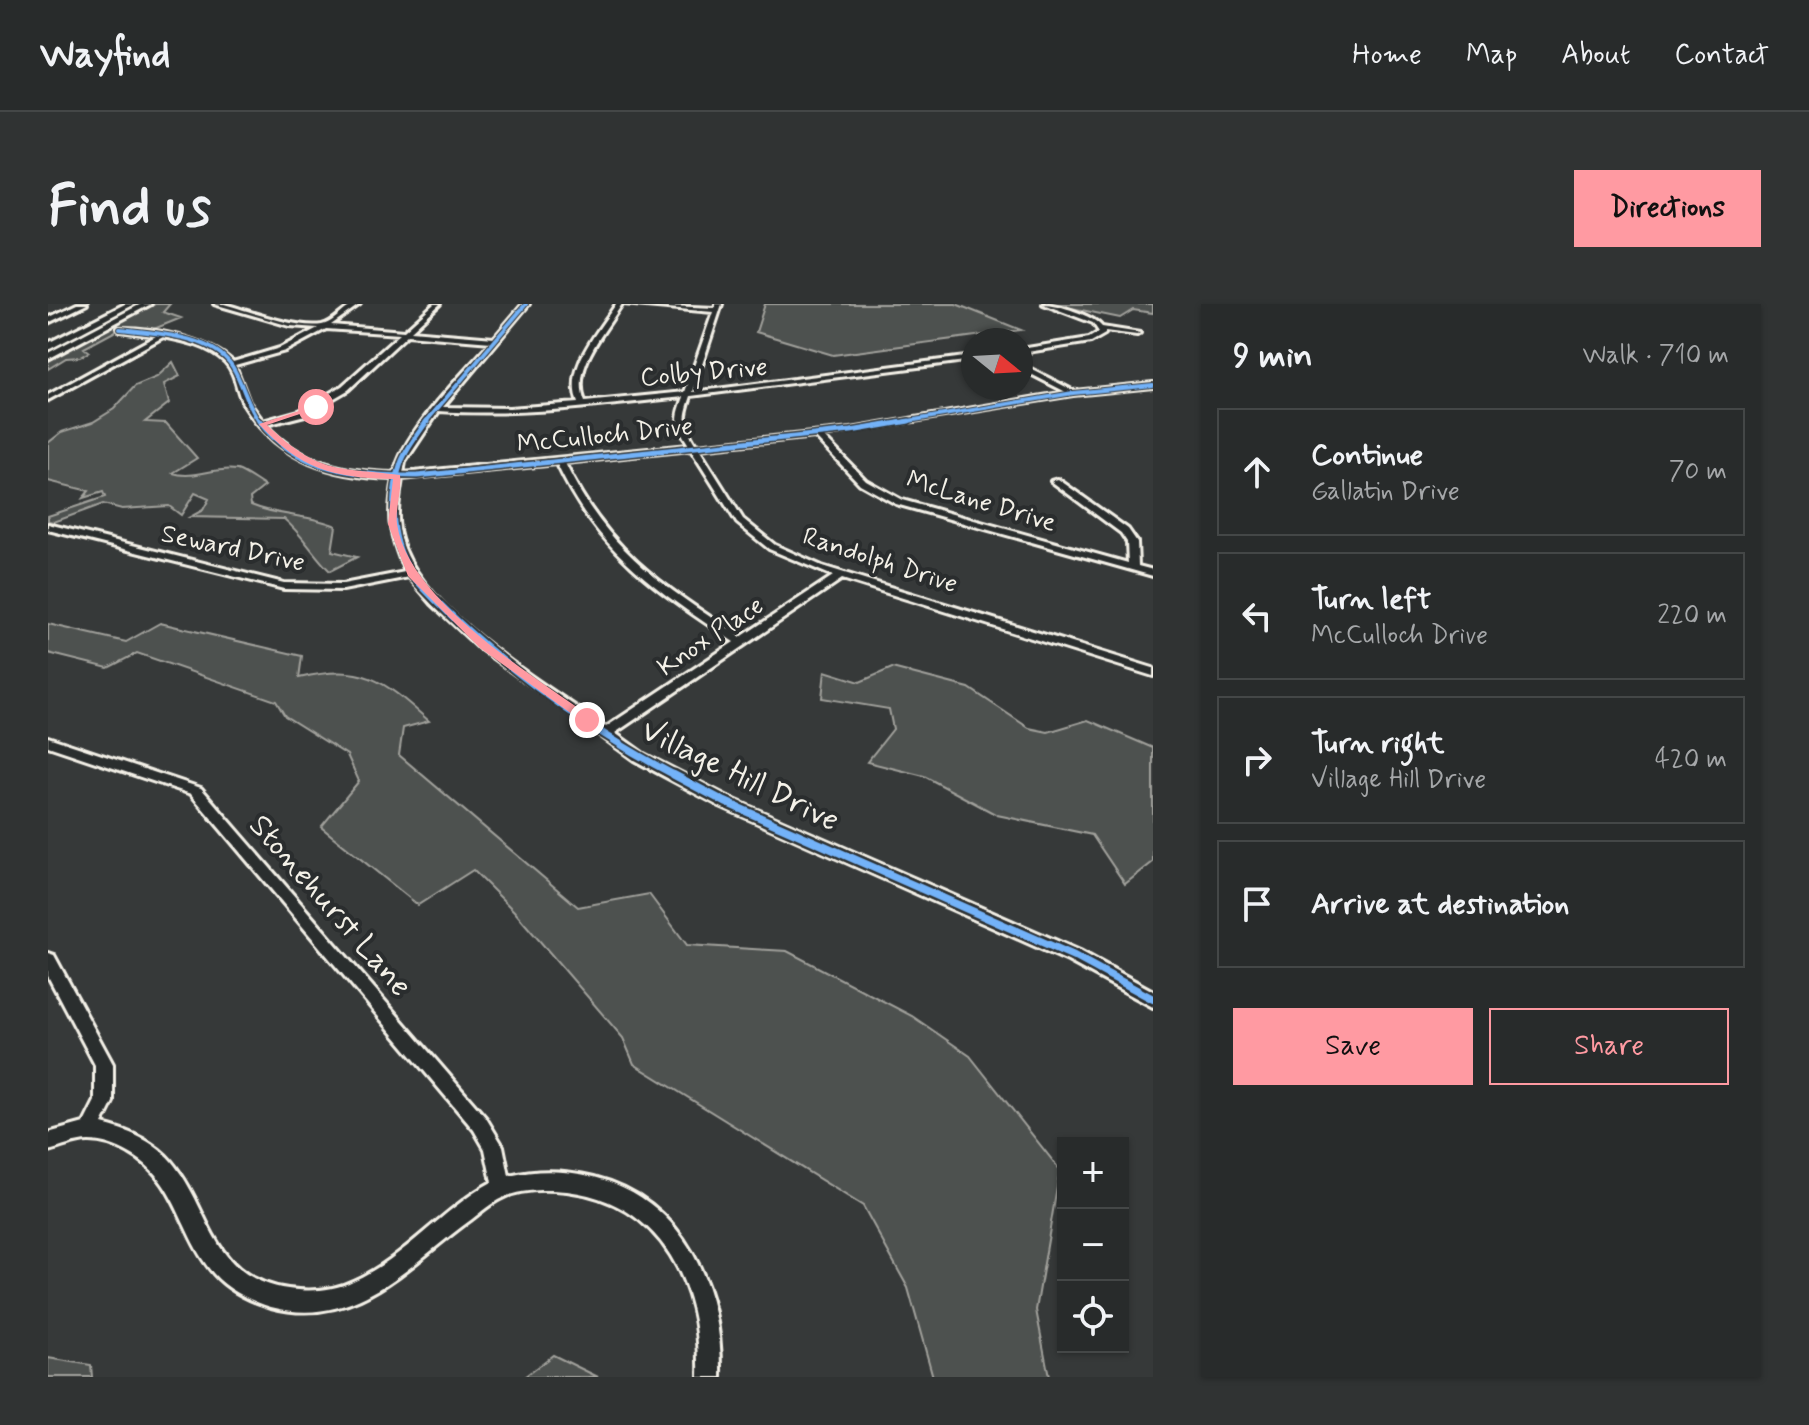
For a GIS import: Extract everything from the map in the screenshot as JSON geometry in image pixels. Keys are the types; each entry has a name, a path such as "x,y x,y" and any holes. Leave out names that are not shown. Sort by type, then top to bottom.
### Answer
{"highway":[{"path":"48,335 110,304"},
{"path":"48,347 131,304"}],"main road":[{"path":"48,321 83,304"},
{"path":"48,356 147,304"}],"street":[{"path":"217,304 278,321 496,340"},
{"path":"120,329 210,349 232,364 269,355 327,327 357,304"},
{"path":"262,424 316,407 359,377 437,304"},
{"name":"Village Hill Drive","path":"526,304 405,451 397,477 393,524 411,574 483,646 639,757 711,795 1028,934 1153,999"},
{"path":"582,404 577,396 576,381 619,304"},
{"path":"626,304 718,307"},
{"path":"1046,304 1086,317 1103,329 1137,333"},
{"path":"240,311 257,305"},
{"name":"Randolph Drive","path":"718,307 680,420 692,447 735,513 754,535 796,559 841,575 1153,672"},
{"path":"1033,349 1091,340 1101,336 1103,329"},
{"path":"48,398 160,336"},
{"name":"Colby Drive","path":"438,409 496,412 689,395 800,384 961,360"},
{"name":"McCulloch Drive","path":"232,364 248,407 294,454 319,467 360,476 397,477 817,435 1073,393 1153,385"},
{"path":"1033,372 1073,393"},
{"name":"McLane Drive","path":"817,435 863,482 899,502 1153,573"},
{"path":"560,462 584,512 612,547 674,598 741,642"},
{"path":"1055,481 1125,531 1132,542 1133,568"},
{"name":"Seward Drive","path":"48,527 284,586 343,587 411,574"},
{"name":"Knox Place","path":"605,734 841,575"},
{"name":"Stonehurst Lane","path":"48,741 196,791 480,1124 494,1146 502,1187"},
{"path":"48,960 104,1064 104,1102 89,1132"},
{"path":"48,1142 89,1132 149,1150 171,1171 221,1266 246,1285 272,1296 302,1302 335,1299 378,1281 414,1256 439,1227 502,1187 567,1180 629,1198 659,1223 701,1290 712,1347 710,1377"}],"shaded area":[{"path":"155,304 170,304 163,312 181,318 149,331 125,326 84,348 89,352 80,357 66,358 48,369 48,359"},
{"path":"765,304 956,304 1016,328 961,328 961,338 833,355 756,332"},
{"path":"1052,304 1153,304 1153,313 1133,310 1120,318"},
{"path":"173,362 180,376 164,384 169,403 145,422 166,423 197,458 173,473 189,475 229,469 240,471 265,486 250,498 251,505 336,526 332,551 357,557 330,571 284,519 190,517 203,510 209,499 195,493 181,515 169,506 122,509 103,504 54,522 48,521 48,516 105,497 103,492 83,498 89,491 48,481 48,443 62,432 93,422 114,409 135,386 157,377"},
{"path":"160,623 302,656 299,678 340,672 370,678 398,694 429,721 403,728 399,755 578,907 649,894 687,945 787,951 912,1016 970,1056 1057,1166 1057,1188 1036,1310 1049,1377 933,1377 908,1288 863,1206 634,1064 623,1038 514,911 473,870 418,905 321,827 359,781 347,755 285,716 276,701 137,653 108,668 48,653 48,624 126,642"},
{"path":"892,668 969,688 1029,728 1048,732 1088,720 1153,748 1153,862 1125,884 1092,835 997,815 924,776 867,762 893,729 889,709 822,698 825,671 860,682"},
{"path":"553,1355 598,1377 524,1377"},
{"path":"48,1358 91,1365 92,1377 48,1377"}],"cycle path":[{"path":"526,304 426,422 401,462 393,506 396,539 411,574 436,602 483,646 639,757 725,802 1074,956 1153,999"},
{"path":"120,329 175,338 215,352 231,364 249,408 282,446 322,466 367,475 417,476 851,431 1073,393 1153,385"}],"route":[{"path":"316,407 262,424 294,454 319,467 360,476 397,477 393,524 398,545 411,574 483,646 587,720"}]}
